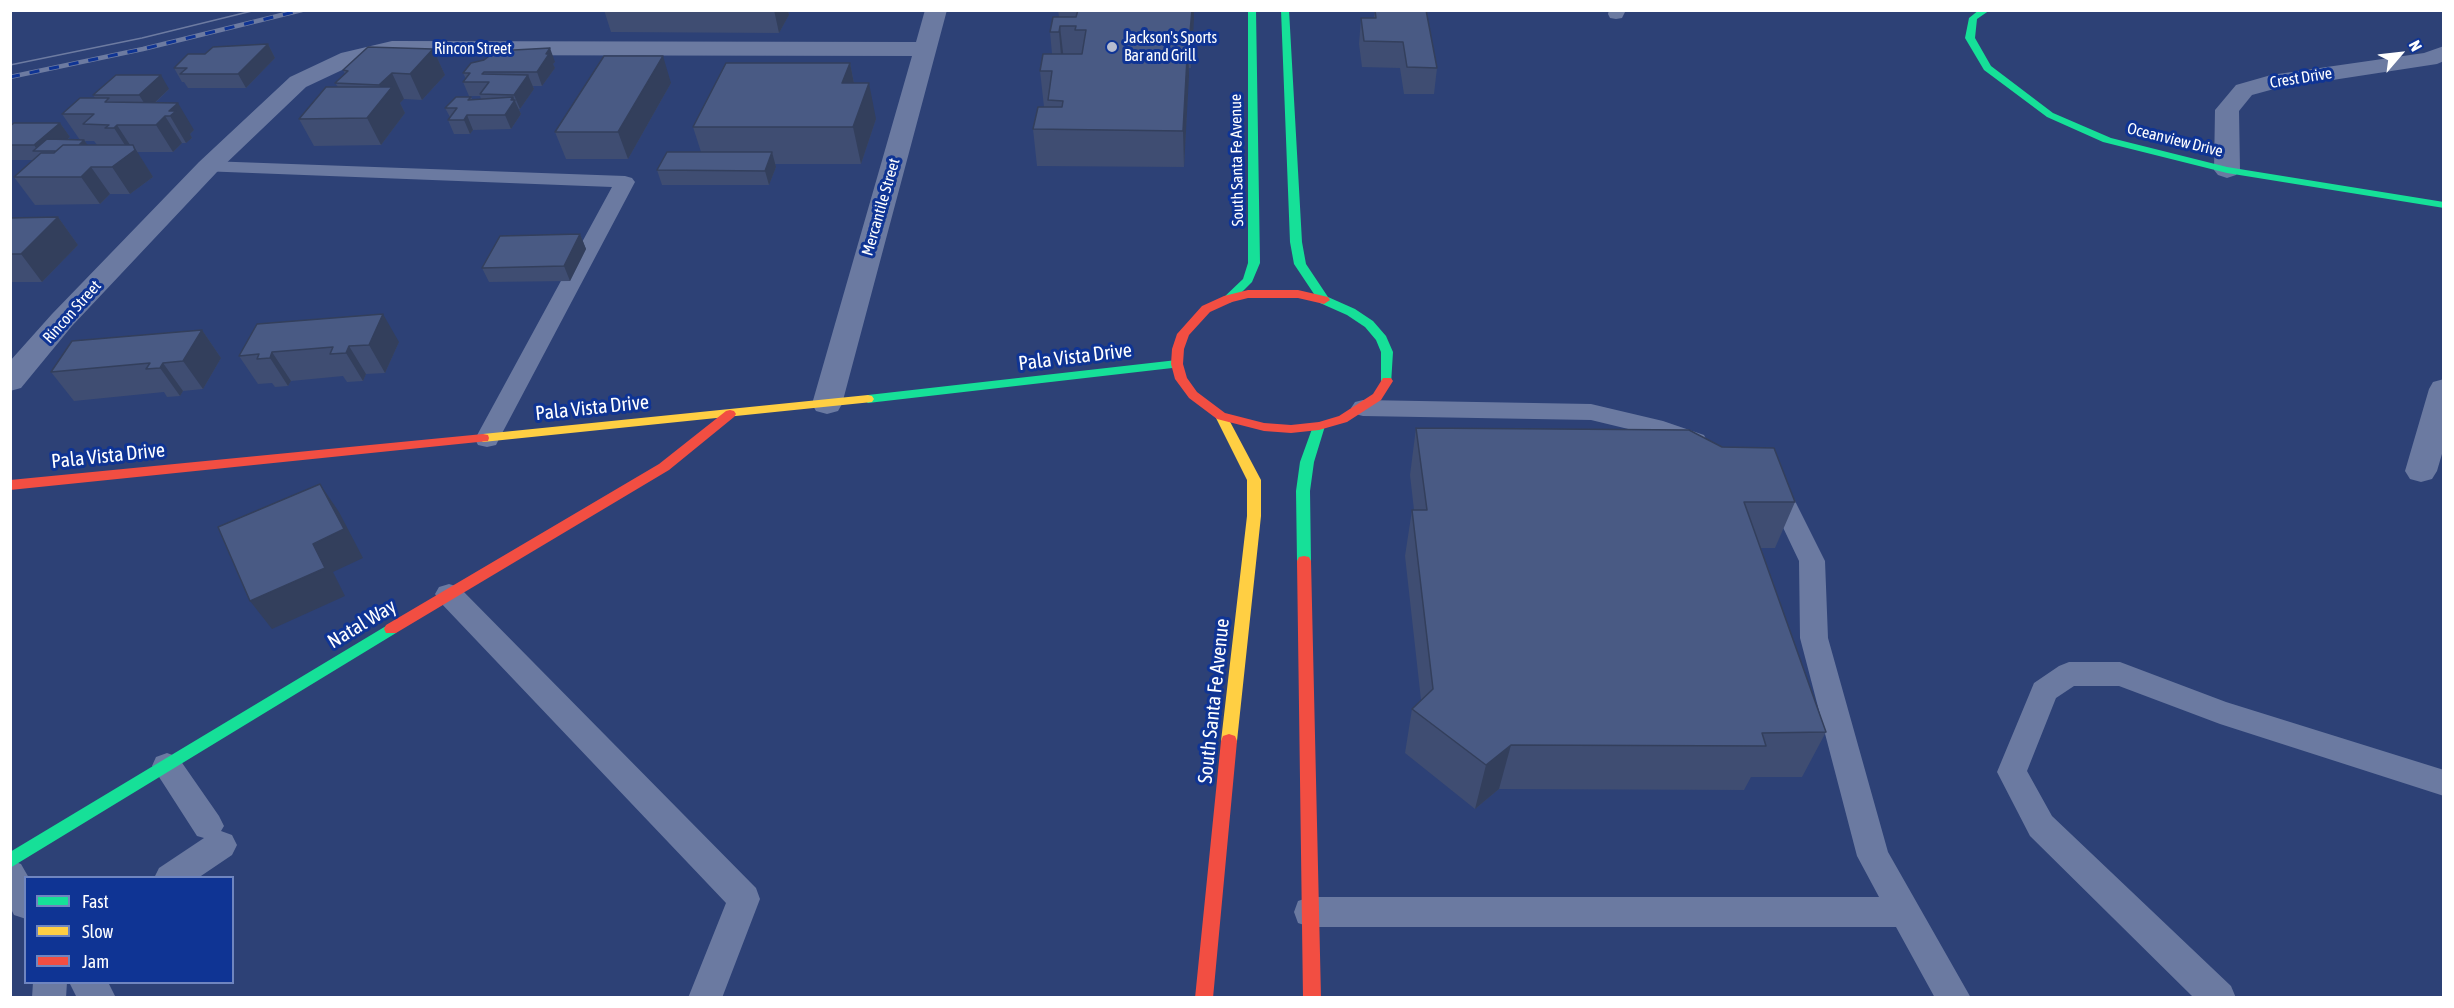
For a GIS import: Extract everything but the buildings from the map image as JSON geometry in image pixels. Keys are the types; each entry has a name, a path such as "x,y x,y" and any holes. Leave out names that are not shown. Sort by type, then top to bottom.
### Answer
{"main road":[{"name":"South Santa Fe Avenue","path":"1228,299 1248,280 1254,263 1252,10"},
{"path":"1285,10 1296,242 1300,264 1324,300"},
{"name":"Oceanview Drive","path":"1986,10 1973,18 1970,38 1987,68 2050,116 2107,140 2227,170 2444,205"},
{"name":"South Santa Fe Avenue","path":"1248,294 1298,294 1324,300 1351,312 1369,324 1382,339 1387,352 1387,381 1377,397 1343,419 1319,426 1291,429 1264,427 1221,416 1193,395 1181,378 1177,364 1178,349 1183,334 1206,309 1228,299 1248,294"},
{"name":"Pala Vista Drive","path":"10,486 827,404 1177,364"},
{"name":"Natal Way","path":"10,861 449,594 664,467 730,414"},
{"name":"South Santa Fe Avenue","path":"1204,998 1228,740 1254,516 1254,480 1221,416"},
{"path":"1312,998 1303,491 1307,462 1319,426"}],"street":[{"name":"Mercantile Street","path":"827,404 936,10"},
{"name":"Rincon Street","path":"10,381 62,320 208,168 298,82 349,58 392,48 926,49"},
{"name":"Crest Drive","path":"2227,170 2227,110 2244,90 2271,82 2428,58 2444,53"},
{"path":"2421,471 2444,389"}],"lane":[{"path":"208,168 626,182 487,439"},
{"path":"1363,408 1591,412 1654,427 1721,451"},
{"path":"1750,469 1778,491 1812,561 1814,638 1873,856 1954,998"},
{"path":"449,594 744,899 705,998"},
{"path":"2219,998 2041,826 2012,772 2044,691 2069,674 2120,674 2220,712 2444,783"},
{"path":"167,766 215,835 172,876"},
{"path":"10,874 24,900"},
{"path":"1310,912 1905,912"},
{"path":"88,984 99,998"}],"tram line":[{"path":"10,65 142,38 256,10"}],"railway":[{"path":"10,77 143,49 302,10"}],"traffic: fast":[{"path":"1228,299 1248,280 1254,263 1252,10"},
{"path":"1285,10 1296,242 1300,264 1324,300 1351,312 1369,324 1382,339 1387,352 1387,381"},
{"path":"1986,10 1973,18 1970,38 1987,68 2050,115 2107,140 2227,170 2444,205"},
{"path":"868,399 1177,364"},
{"path":"1304,561 1303,491 1307,462 1319,426"},
{"path":"10,861 391,629"}],"traffic: slow":[{"path":"483,438 868,399"},
{"path":"1221,416 1254,480 1254,516 1229,741"}],"traffic: jam":[{"path":"1324,300 1298,294 1248,294 1228,299 1206,309 1183,334 1178,349 1177,364 1181,379 1193,395 1221,416 1264,427 1291,429 1319,426 1343,419 1377,397 1387,381"},
{"path":"391,629 664,467 730,414"},
{"path":"10,485 483,438"},
{"path":"1304,561 1312,998"},
{"path":"1204,998 1229,741"}],"place":[{"name":"Jackson's Sports Bar and Grill","path":"1112,47"}]}
